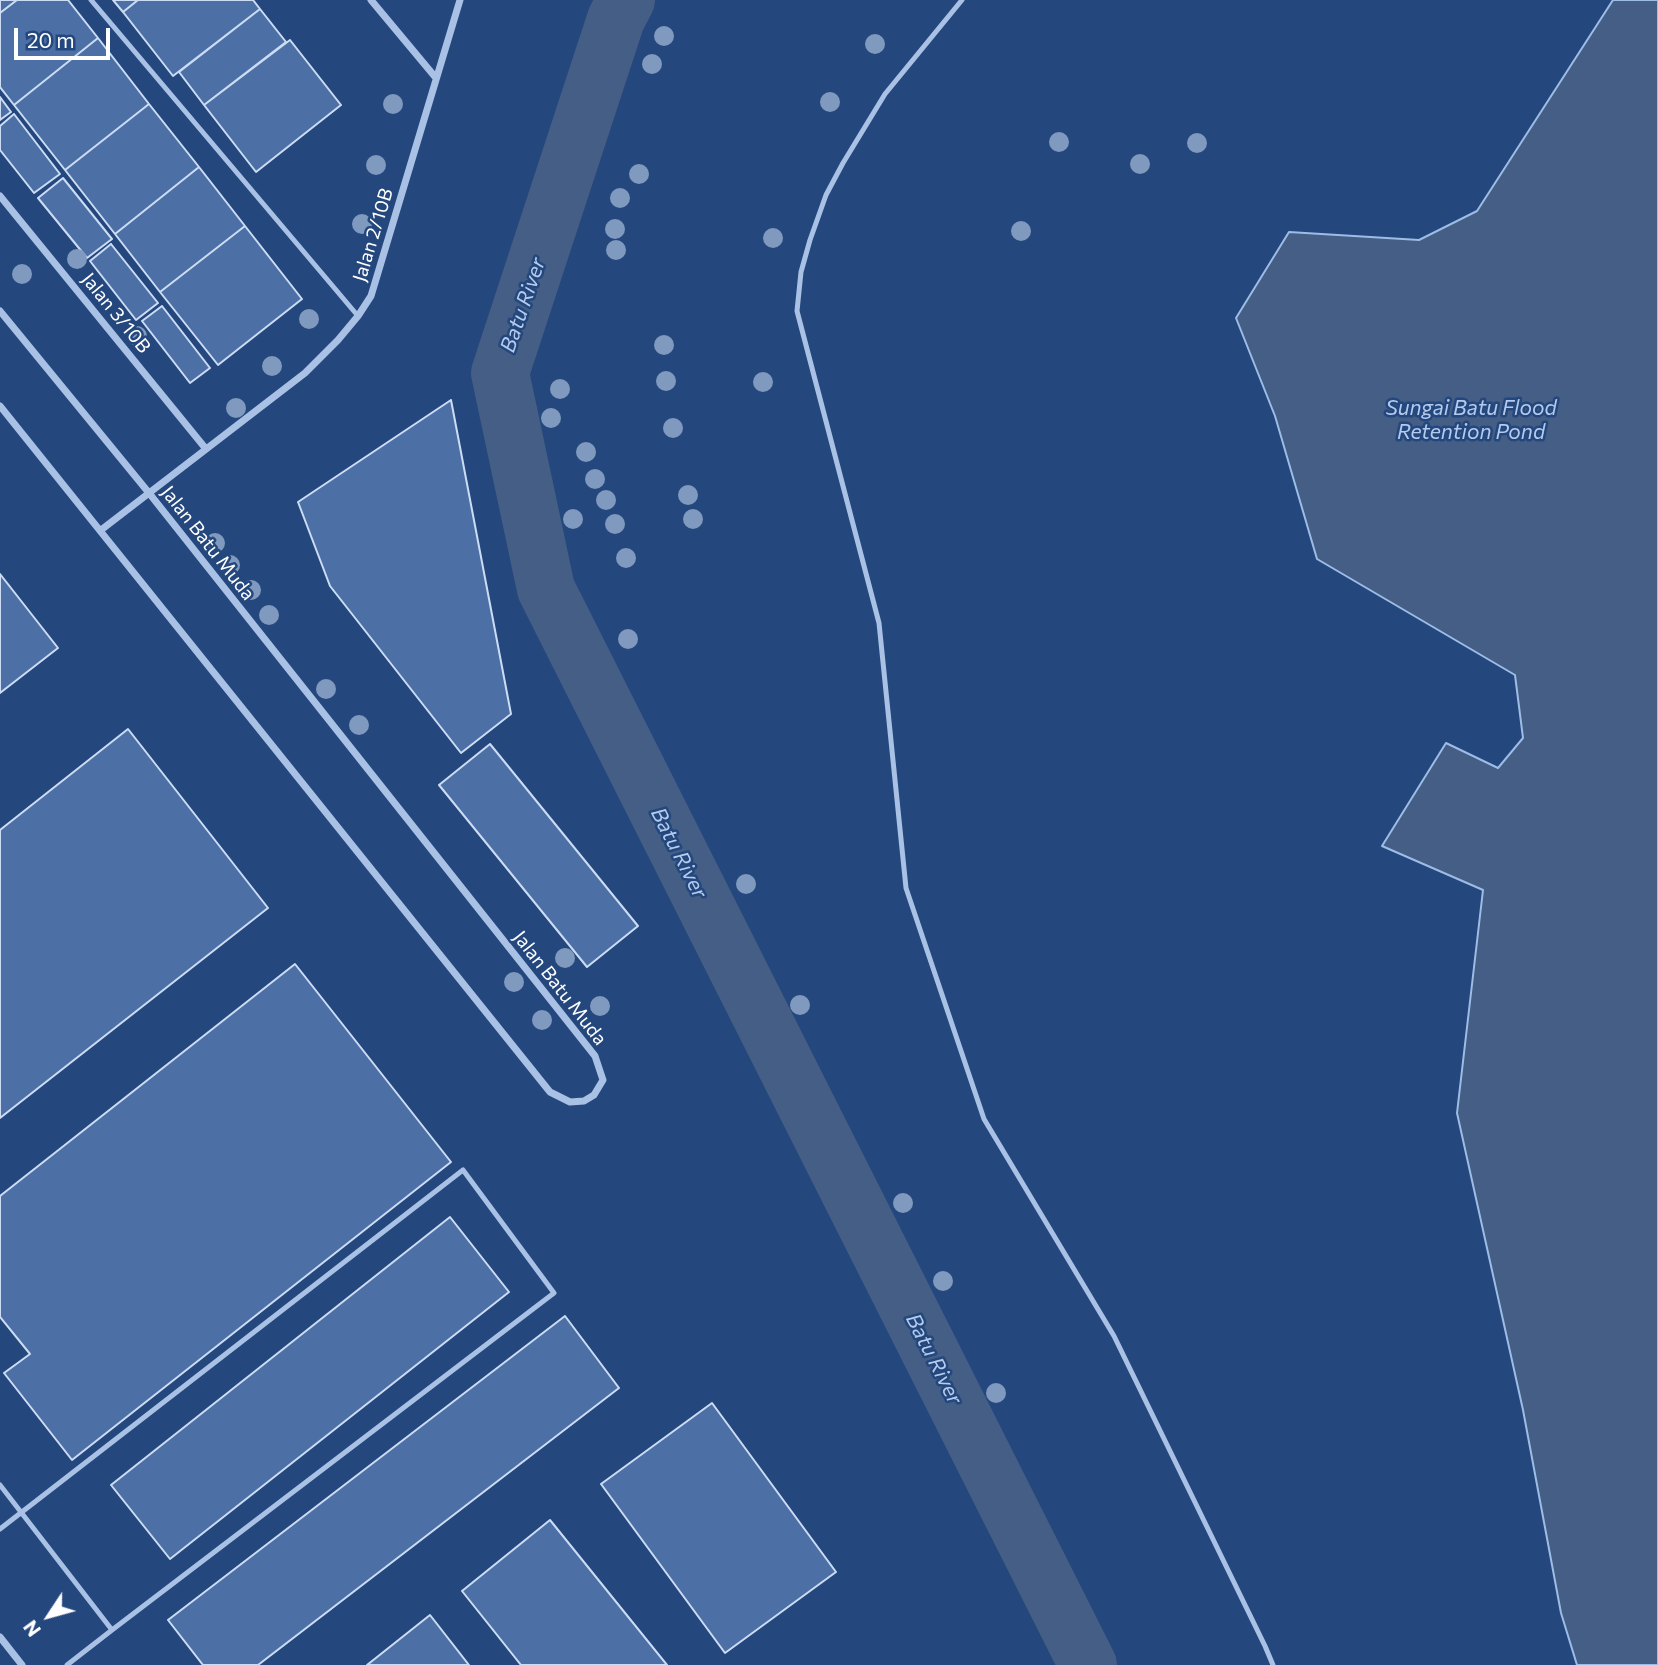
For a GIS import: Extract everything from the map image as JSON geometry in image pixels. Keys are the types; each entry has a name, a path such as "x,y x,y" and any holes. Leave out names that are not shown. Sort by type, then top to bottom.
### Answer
{"street":[{"path":"371,0 436,78"},
{"name":"Jalan 2/10B","path":"101,530 305,373 358,316 371,296 460,0"},
{"name":"Jalan 3/10B","path":"0,196 206,449"},
{"name":"Jalan Batu Muda","path":"0,311 149,493 595,1056 603,1080 594,1095 584,1101 569,1102 550,1092 0,406"},
{"path":"0,1637 22,1665"}],"lane":[{"path":"91,0 358,316"},
{"path":"962,0 885,93 826,195 801,272 797,311 878,623 906,888 984,1119 1115,1336 1273,1665"},
{"path":"0,1529 463,1170 554,1293 67,1665"},
{"path":"0,1485 112,1630"}],"water":[{"name":"Sungai Batu Flood Retention Pond","path":"1613,0 1658,0 1658,1665 1577,1665 1561,1613 1523,1410 1457,1113 1483,890 1382,846 1446,743 1498,768 1523,738 1515,675 1317,559 1275,416 1236,318 1289,232 1419,240 1477,211"}],"building":[{"path":"0,0 17,0 0,13"},
{"path":"17,0 68,0 98,38 14,105 0,87 0,13"},
{"path":"113,0 138,0 123,12"},
{"path":"138,0 253,0 260,9 173,76 123,12"},
{"path":"260,9 286,42 204,105 179,72"},
{"path":"98,38 149,104 65,170 14,105"},
{"path":"290,40 341,105 256,172 204,105"},
{"path":"0,97 11,112 0,120"},
{"path":"149,104 199,167 115,234 65,170"},
{"path":"14,114 60,174 34,193 0,150 0,126"},
{"path":"199,167 245,226 160,292 115,234"},
{"path":"63,178 112,239 87,258 38,198"},
{"path":"245,226 302,299 218,365 160,292"},
{"path":"111,244 158,303 136,320 90,261"},
{"path":"162,306 210,368 190,383 142,321"},
{"path":"451,400 511,714 461,753 330,586 298,502"},
{"path":"0,574 58,648 0,693"},
{"path":"128,729 268,908 0,1118 0,830"},
{"path":"490,744 638,926 587,967 439,785"},
{"path":"295,964 451,1162 72,1460 4,1373 30,1354 0,1317 0,1196"},
{"path":"450,1217 509,1292 170,1559 111,1485"},
{"path":"565,1316 619,1388 258,1665 203,1665 168,1620"},
{"path":"712,1403 836,1572 725,1653 601,1484"},
{"path":"550,1520 667,1665 521,1665 462,1591"},
{"path":"430,1615 469,1665 367,1665"}],"waterway":[{"name":"Batu River","path":"626,0 616,19 500,373 546,589 1088,1665"}]}
